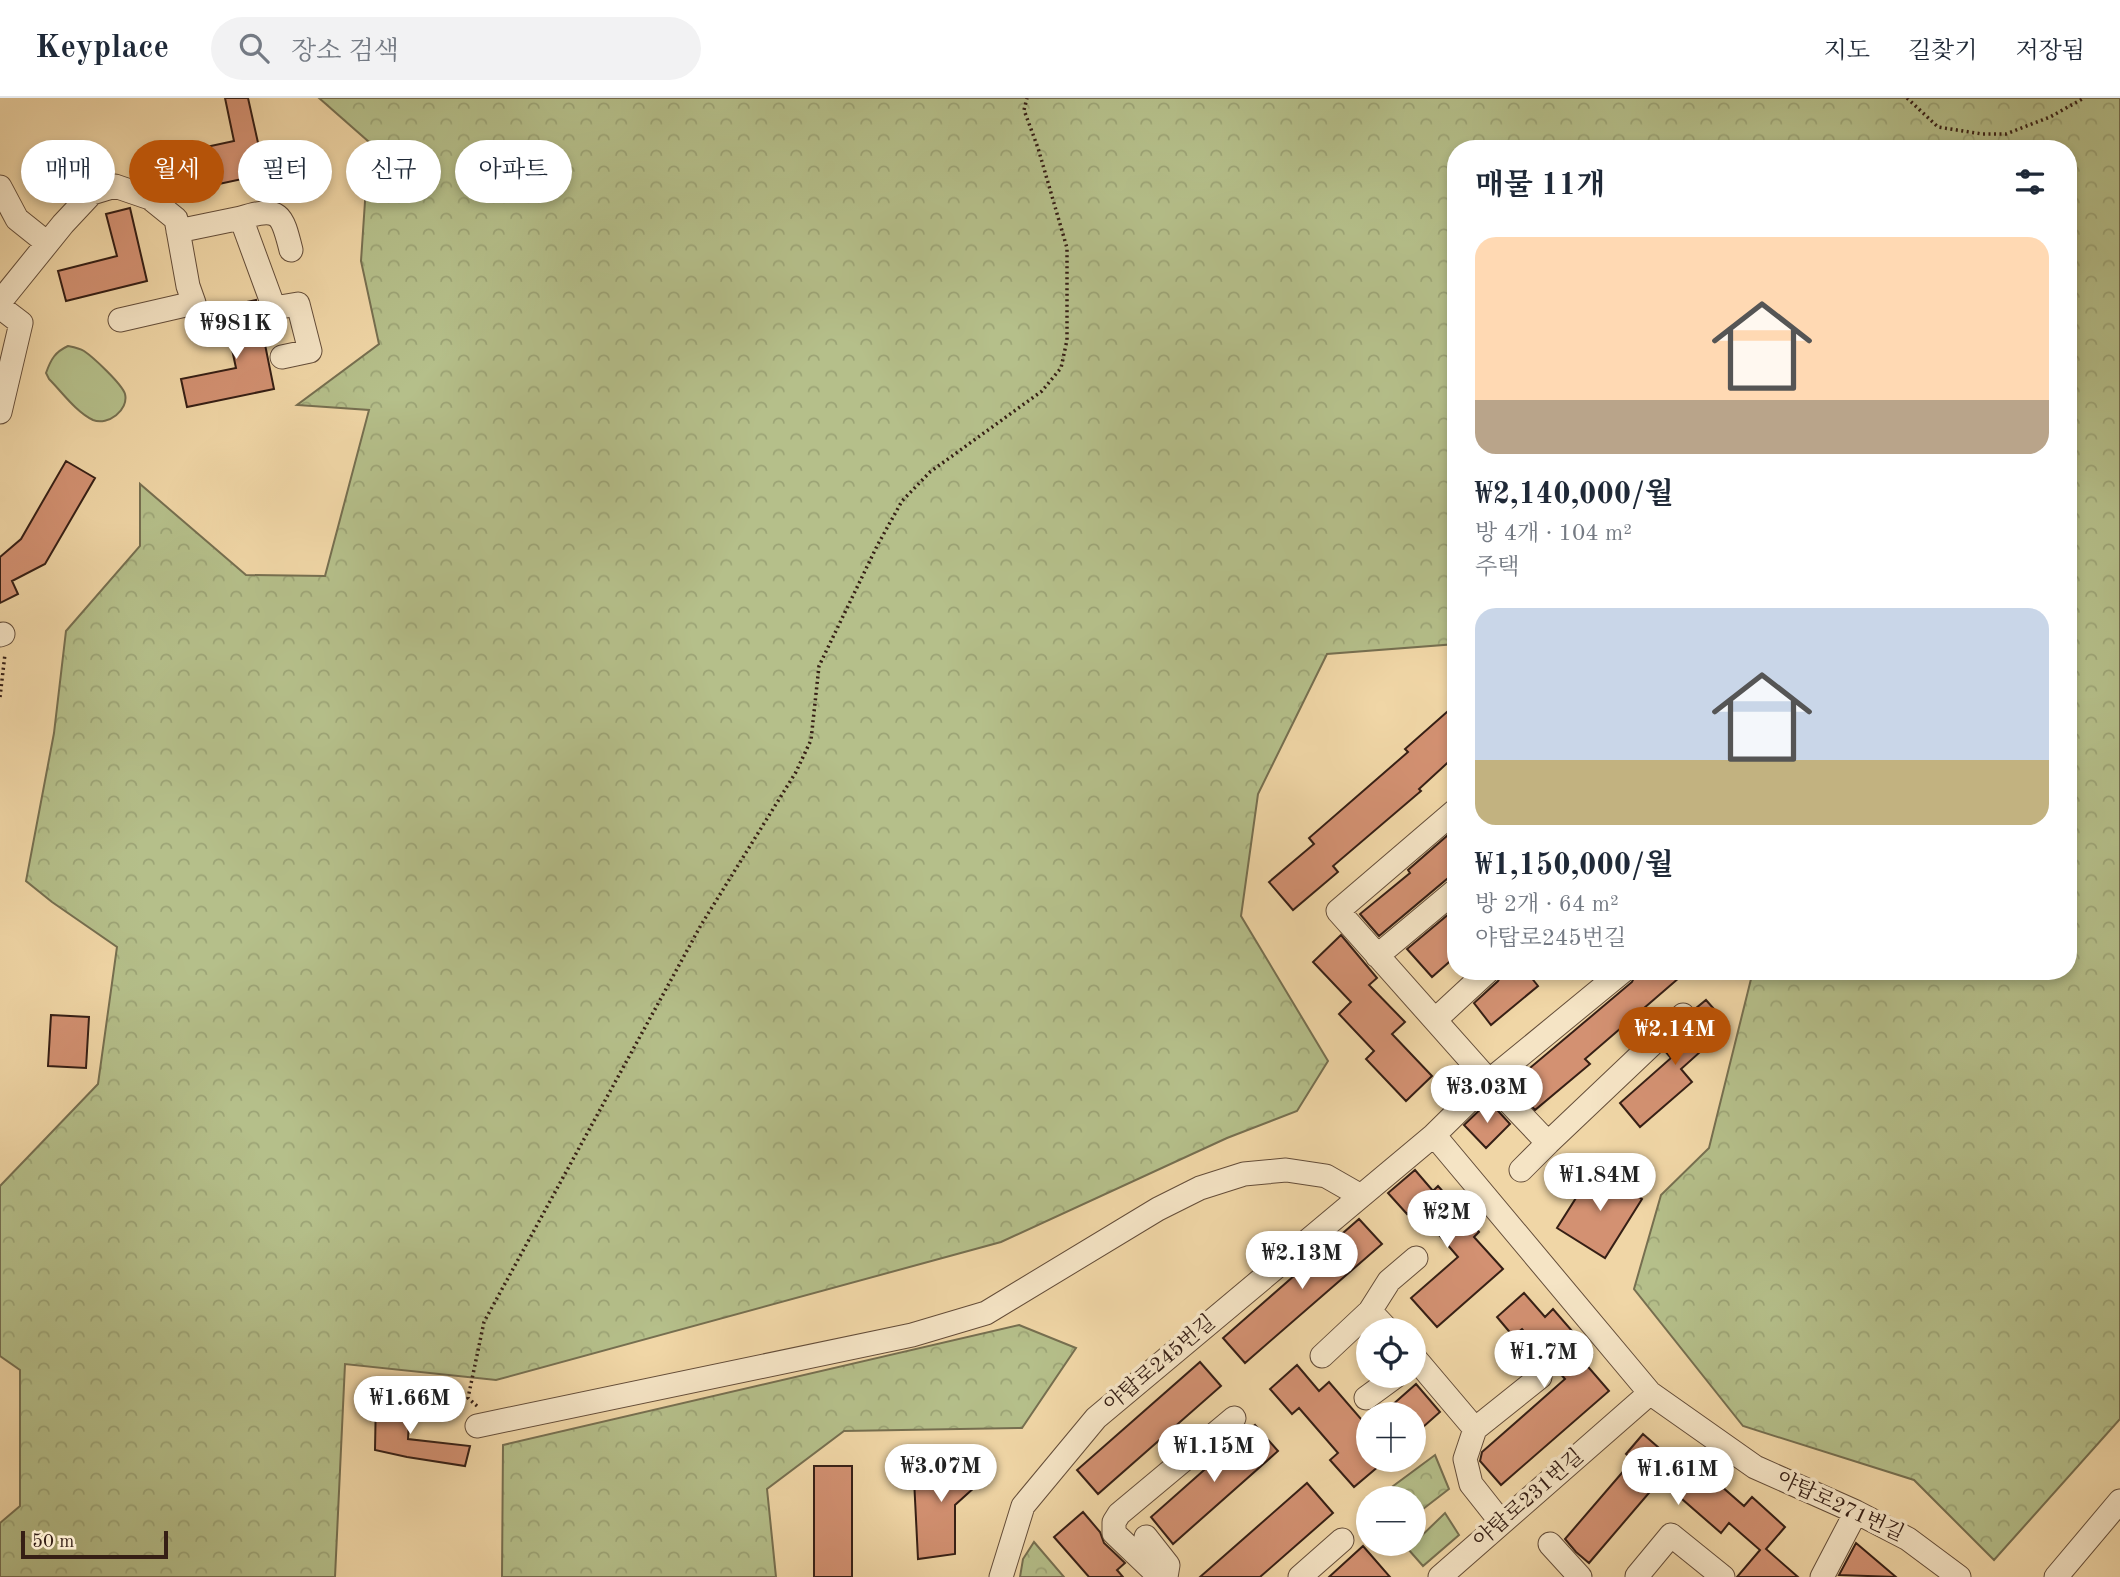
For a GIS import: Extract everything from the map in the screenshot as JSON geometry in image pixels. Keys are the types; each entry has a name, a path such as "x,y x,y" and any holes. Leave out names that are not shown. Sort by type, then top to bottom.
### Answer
{"street":[{"path":"0,412 21,323 0,304 47,243 92,193 115,186 150,198 176,219 188,286 194,303 120,320"},
{"path":"0,187 17,219 47,243"},
{"path":"178,231 263,211 275,214 284,223 291,250"},
{"path":"241,218 274,308 298,304 310,351 282,357"},
{"path":"1447,818 1339,911 1489,1081 1548,1143"},
{"path":"1377,956 1447,898"},
{"path":"1435,1020 1478,980"},
{"name":"야탑로245번길","path":"1001,1577 1023,1506 1096,1418 1434,1135 1489,1081 1612,980"},
{"path":"1521,1170 1683,1015"},
{"name":"야탑로271번길","path":"1434,1135 1650,1393 1755,1468 1856,1512 1908,1539 1959,1577"},
{"path":"486,1424 912,1335 958,1323 986,1313 1158,1209 1200,1188 1244,1174 1286,1170 1326,1176 1361,1196"},
{"path":"1322,1356 1370,1311 1390,1281 1416,1258"},
{"path":"1370,1311 1377,1318"},
{"path":"1426,1373 1475,1429"},
{"path":"1501,1522 1471,1484 1465,1459 1475,1429 1540,1377"},
{"path":"1366,1398 1380,1388"},
{"name":"야탑로231번길","path":"1440,1577 1650,1393"},
{"path":"1146,1536 1168,1565 1163,1577 1114,1532 1114,1522 1119,1514 1234,1418"},
{"path":"2056,1577 2120,1501"},
{"path":"1822,1577 1856,1512"},
{"path":"1637,1577 1671,1535 1723,1577"},
{"path":"1300,1577 1342,1540"},
{"path":"1550,1544 1580,1577"}],"path":[{"path":"486,1424 468,1398 484,1322 701,925 796,772 811,740 819,666 877,546 902,501 930,472 1042,391 1061,368 1067,340 1067,248 1024,110 1027,98"},
{"path":"1907,98 1938,127 1982,134 2006,134 2050,117 2084,98"},
{"path":"0,697 6,646 1,634"}],"green space":[{"path":"319,98 2120,98 2120,1419 1994,1560 1914,1480 1743,1426 1634,1289 1661,1195 1709,1148 1751,980 2077,980 2077,140 1447,140 1447,645 1327,654 1258,794 1241,916 1328,1061 1297,1111 1227,1138 1001,1242 496,1380 345,1364 335,1577 0,1577 0,1523 20,1506 20,1370 0,1356 0,1186 98,1084 117,947 26,881 54,733 66,631 140,546 140,484 246,575 325,576 369,410 297,405 379,344 361,261 365,203 441,203 441,140 367,140"},
{"path":"68,346 88,354 123,390 124,406 111,419 93,420 75,407 49,379 46,373 52,360"},
{"path":"1019,1325 1076,1348 1022,1428 844,1431 767,1489 776,1577 502,1577 503,1445"},
{"path":"1435,1455 1449,1489 1426,1507 1426,1486 1393,1486 1412,1472 1426,1472 1426,1462"},
{"path":"1445,1513 1459,1535 1423,1566 1414,1556 1426,1556 1426,1531"},
{"path":"1034,1542 1064,1577 1020,1577 1023,1559"}],"building":[{"path":"225,98 248,98 257,140 238,140 238,180 224,183 224,143 234,141"},
{"path":"130,208 147,281 66,301 58,271 117,256 106,214"},
{"path":"256,300 274,389 187,407 181,379 236,368 223,307"},
{"path":"66,461 95,478 45,564 12,581 18,594 0,603 0,557 21,539"},
{"path":"1447,712 1447,763 1419,789 1421,791 1333,866 1338,872 1293,910 1269,882 1314,844 1309,838 1408,752 1405,749"},
{"path":"1447,836 1447,879 1379,936 1360,914 1410,873 1408,870"},
{"path":"1447,916 1447,964 1432,977 1407,949"},
{"path":"1341,935 1377,978 1369,985 1405,1022 1392,1034 1432,1076 1406,1101 1366,1059 1374,1051 1339,1014 1351,1002 1313,962"},
{"path":"1533,980 1538,986 1491,1025 1474,1003 1498,981"},
{"path":"1677,980 1585,1059 1590,1064 1535,1110 1511,1084 1632,982"},
{"path":"1706,1000 1729,1026 1681,1069 1692,1082 1640,1127 1620,1103 1671,1058 1665,1051 1693,1025 1697,1018 1695,1009"},
{"path":"51,1015 89,1017 86,1068 48,1066"},
{"path":"1489,1101 1510,1124 1486,1148 1464,1125"},
{"path":"1595,1168 1642,1199 1605,1258 1557,1228"},
{"path":"1415,1170 1433,1191 1438,1186 1479,1232 1474,1237 1503,1269 1437,1327 1411,1298 1458,1257 1415,1207 1407,1214 1388,1193"},
{"path":"1359,1219 1382,1244 1245,1363 1223,1338"},
{"path":"1524,1293 1545,1317 1553,1309 1592,1354 1583,1361 1609,1391 1501,1485 1480,1461 1482,1452 1565,1379 1522,1329 1513,1336 1497,1317"},
{"path":"1200,1362 1221,1386 1098,1494 1077,1470"},
{"path":"1297,1365 1319,1391 1329,1382 1356,1413 1356,1472 1372,1472 1354,1487 1330,1460 1338,1453 1299,1408 1292,1414 1270,1389"},
{"path":"1411,1388 1419,1388 1440,1412 1426,1424 1426,1402 1396,1402"},
{"path":"376,1396 410,1401 408,1439 470,1446 465,1466 375,1450"},
{"path":"1255,1425 1278,1451 1173,1544 1151,1517"},
{"path":"1643,1434 1674,1461 1682,1452 1744,1506 1752,1497 1785,1527 1766,1549 1798,1577 1737,1577 1760,1550 1729,1523 1721,1533 1660,1480 1589,1563 1576,1552 1565,1539 1633,1460 1626,1454"},
{"path":"957,1453 976,1460 976,1486 955,1505 955,1554 918,1559 914,1479"},
{"path":"814,1466 852,1466 852,1577 814,1577"},
{"path":"1307,1483 1333,1513 1260,1577 1200,1577"},
{"path":"1083,1512 1100,1532 1104,1543 1125,1563 1117,1570 1123,1577 1089,1577 1054,1537"},
{"path":"1856,1543 1896,1577 1839,1575"},
{"path":"1356,1552 1356,1556 1372,1556 1390,1577 1329,1577"}]}
